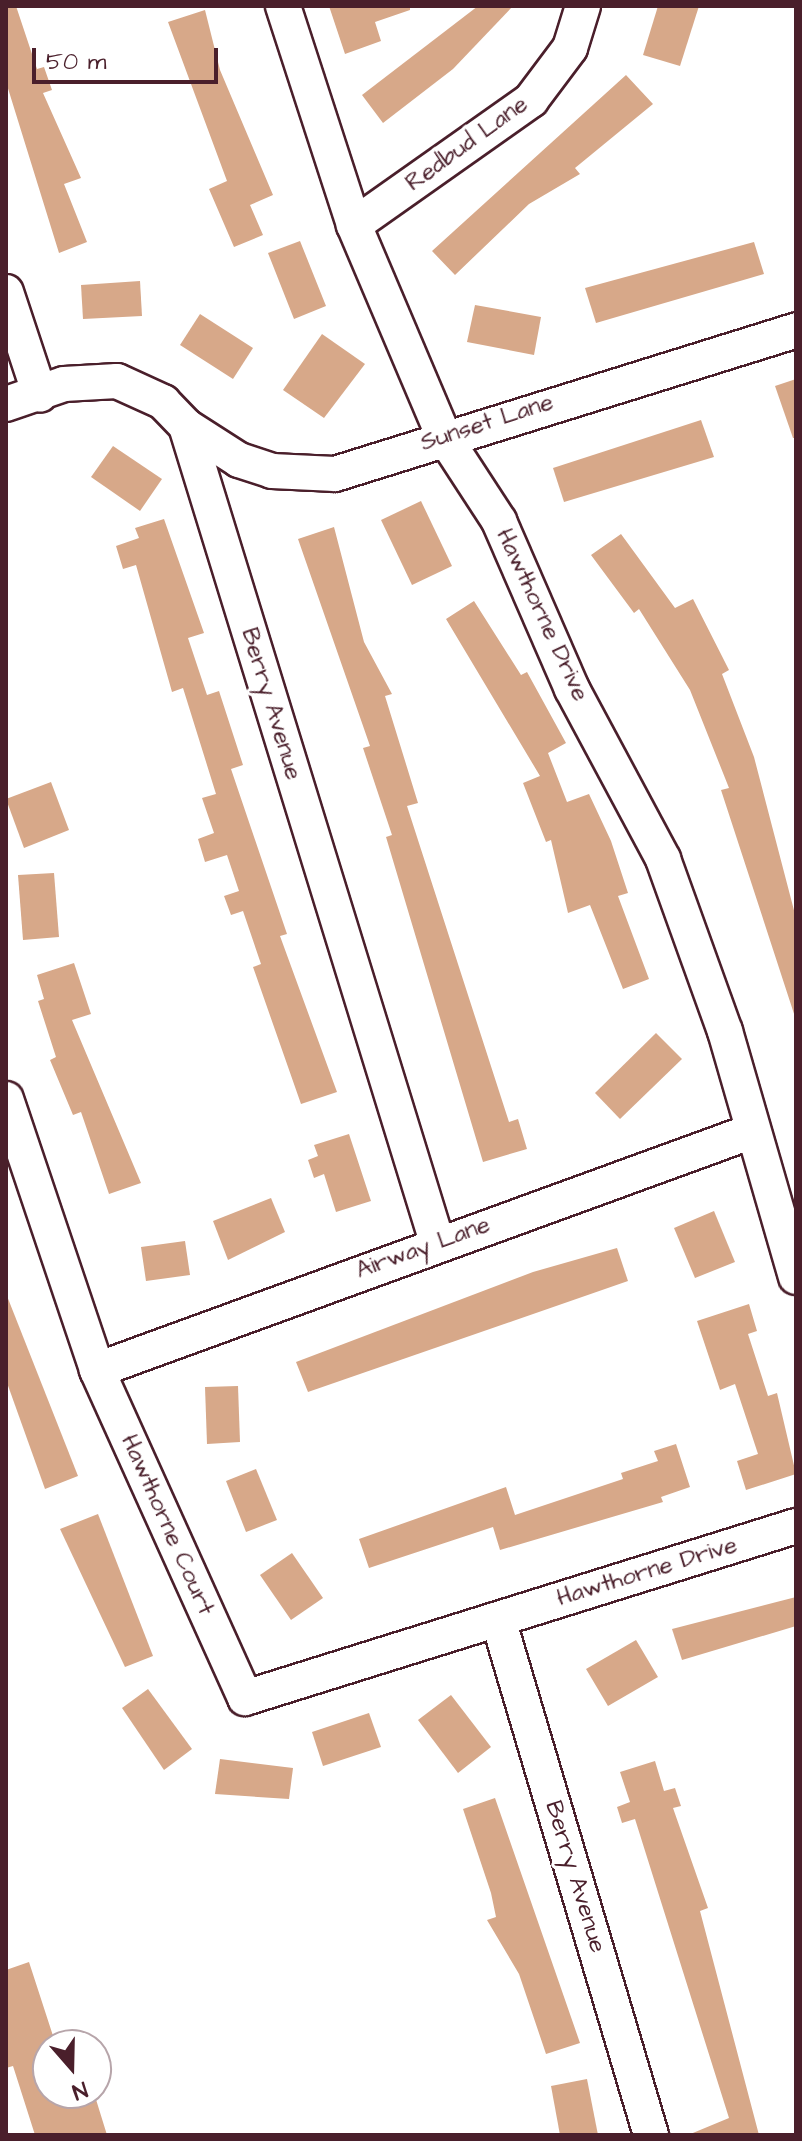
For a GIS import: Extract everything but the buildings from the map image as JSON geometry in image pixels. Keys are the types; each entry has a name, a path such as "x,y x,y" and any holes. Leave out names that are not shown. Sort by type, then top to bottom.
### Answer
{"street":[{"name":"Hawthorne Drive","path":"283,6 354,225 443,435 499,521 572,689 663,859 725,1031 750,1132 796,1277"},
{"name":"Redbud Lane","path":"354,225 531,100 570,48 583,6"},
{"path":"6,292 40,395"},
{"name":"Sunset Lane","path":"186,426 239,460 303,475 366,467 443,435 796,330"},
{"path":"6,404 40,395 64,384 117,381 163,402 186,426"},
{"name":"Berry Avenue","path":"186,426 437,1242"},
{"name":"Hawthorne Court","path":"6,1099 97,1370 245,1698 498,1619"},
{"name":"Airway Lane","path":"97,1370 437,1242 750,1132"},
{"name":"Hawthorne Drive","path":"498,1619 796,1526"},
{"name":"Berry Avenue","path":"498,1619 651,2135"}]}
